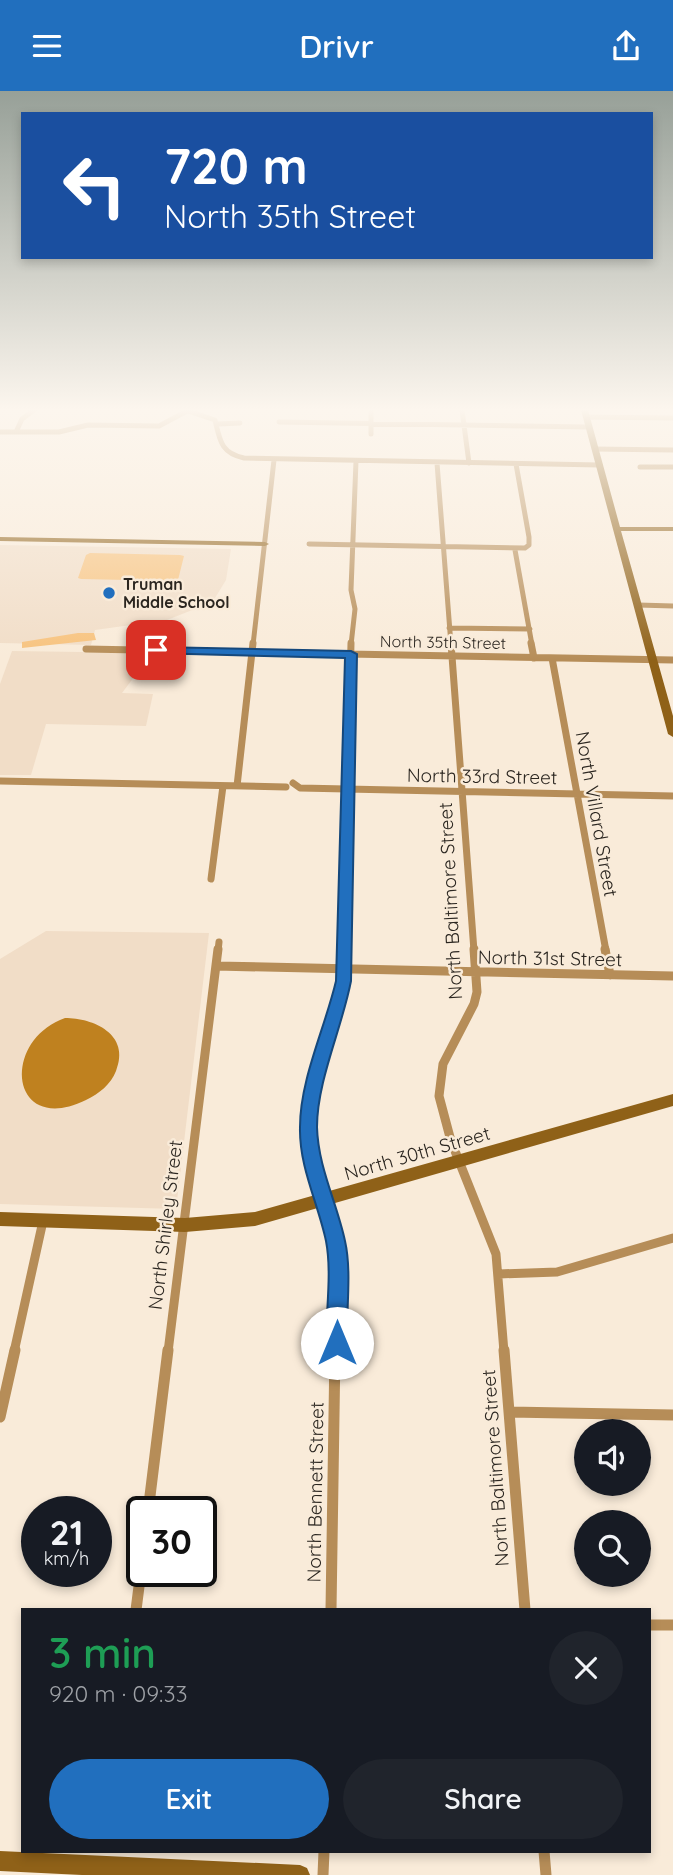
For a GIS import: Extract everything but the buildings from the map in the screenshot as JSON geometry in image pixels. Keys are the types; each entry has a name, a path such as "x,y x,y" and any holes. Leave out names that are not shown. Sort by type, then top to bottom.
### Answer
{"main road":[{"name":"North 30th Street","path":"0,1220 185,1225 255,1219 673,1100"}],"street":[{"path":"237,786 270,493"},
{"name":"North Bennett Street","path":"331,1608 337,1265 334,1231 310,1154 309,1108 340,1002 344,969 355,493"},
{"name":"North Baltimore Street","path":"439,493 476,972 475,1006 442,1065 438,1087 441,1116 489,1225 499,1274 525,1608"},
{"path":"309,544 515,550 526,548 530,542 521,493"},
{"path":"608,493 673,734"},
{"path":"617,529 673,529"},
{"path":"0,539 265,544"},
{"path":"515,550 534,658"},
{"path":"638,605 673,606"},
{"path":"449,628 530,629"},
{"name":"North 35th Street","path":"86,649 673,660"},
{"name":"North Villard Street","path":"552,658 610,975"},
{"name":"North 33rd Street","path":"0,781 290,785 300,788 673,796"},
{"path":"211,879 223,786"},
{"name":"North Shirley Street","path":"150,1496 219,942"},
{"name":"North 31st Street","path":"216,966 673,976"},
{"path":"0,1417 43,1221"},
{"path":"499,1274 556,1272 673,1238"},
{"path":"510,1412 673,1415"},
{"path":"136,1608 139,1587"},
{"path":"651,1625 673,1625"},
{"path":"323,1875 324,1853"},
{"path":"544,1853 546,1875"},
{"path":"0,1861 300,1875"}],"shaded area":[{"name":"Truman Middle School","path":"0,545 231,549 226,580 215,598 205,605 167,620 95,630 91,645 0,643"},
{"path":"86,555 184,556 178,580 78,578"},
{"path":"94,633 96,640 22,648 22,642"},
{"path":"12,651 152,653 122,693 153,694 146,726 46,724 31,775 0,775 0,684"},
{"path":"46,931 209,933 176,1209 0,1204 0,959"},
{"path":"65,1018 97,1025 114,1038 119,1058 116,1071 104,1088 86,1100 61,1108 42,1106 29,1096 23,1081 23,1064 30,1046 44,1030"}],"place":[{"name":"Truman Middle School","path":"109,593"}],"route":[{"path":"156,650 351,654 344,981 330,1040 312,1092 308,1126 310,1154 336,1243 337,1343"}]}
